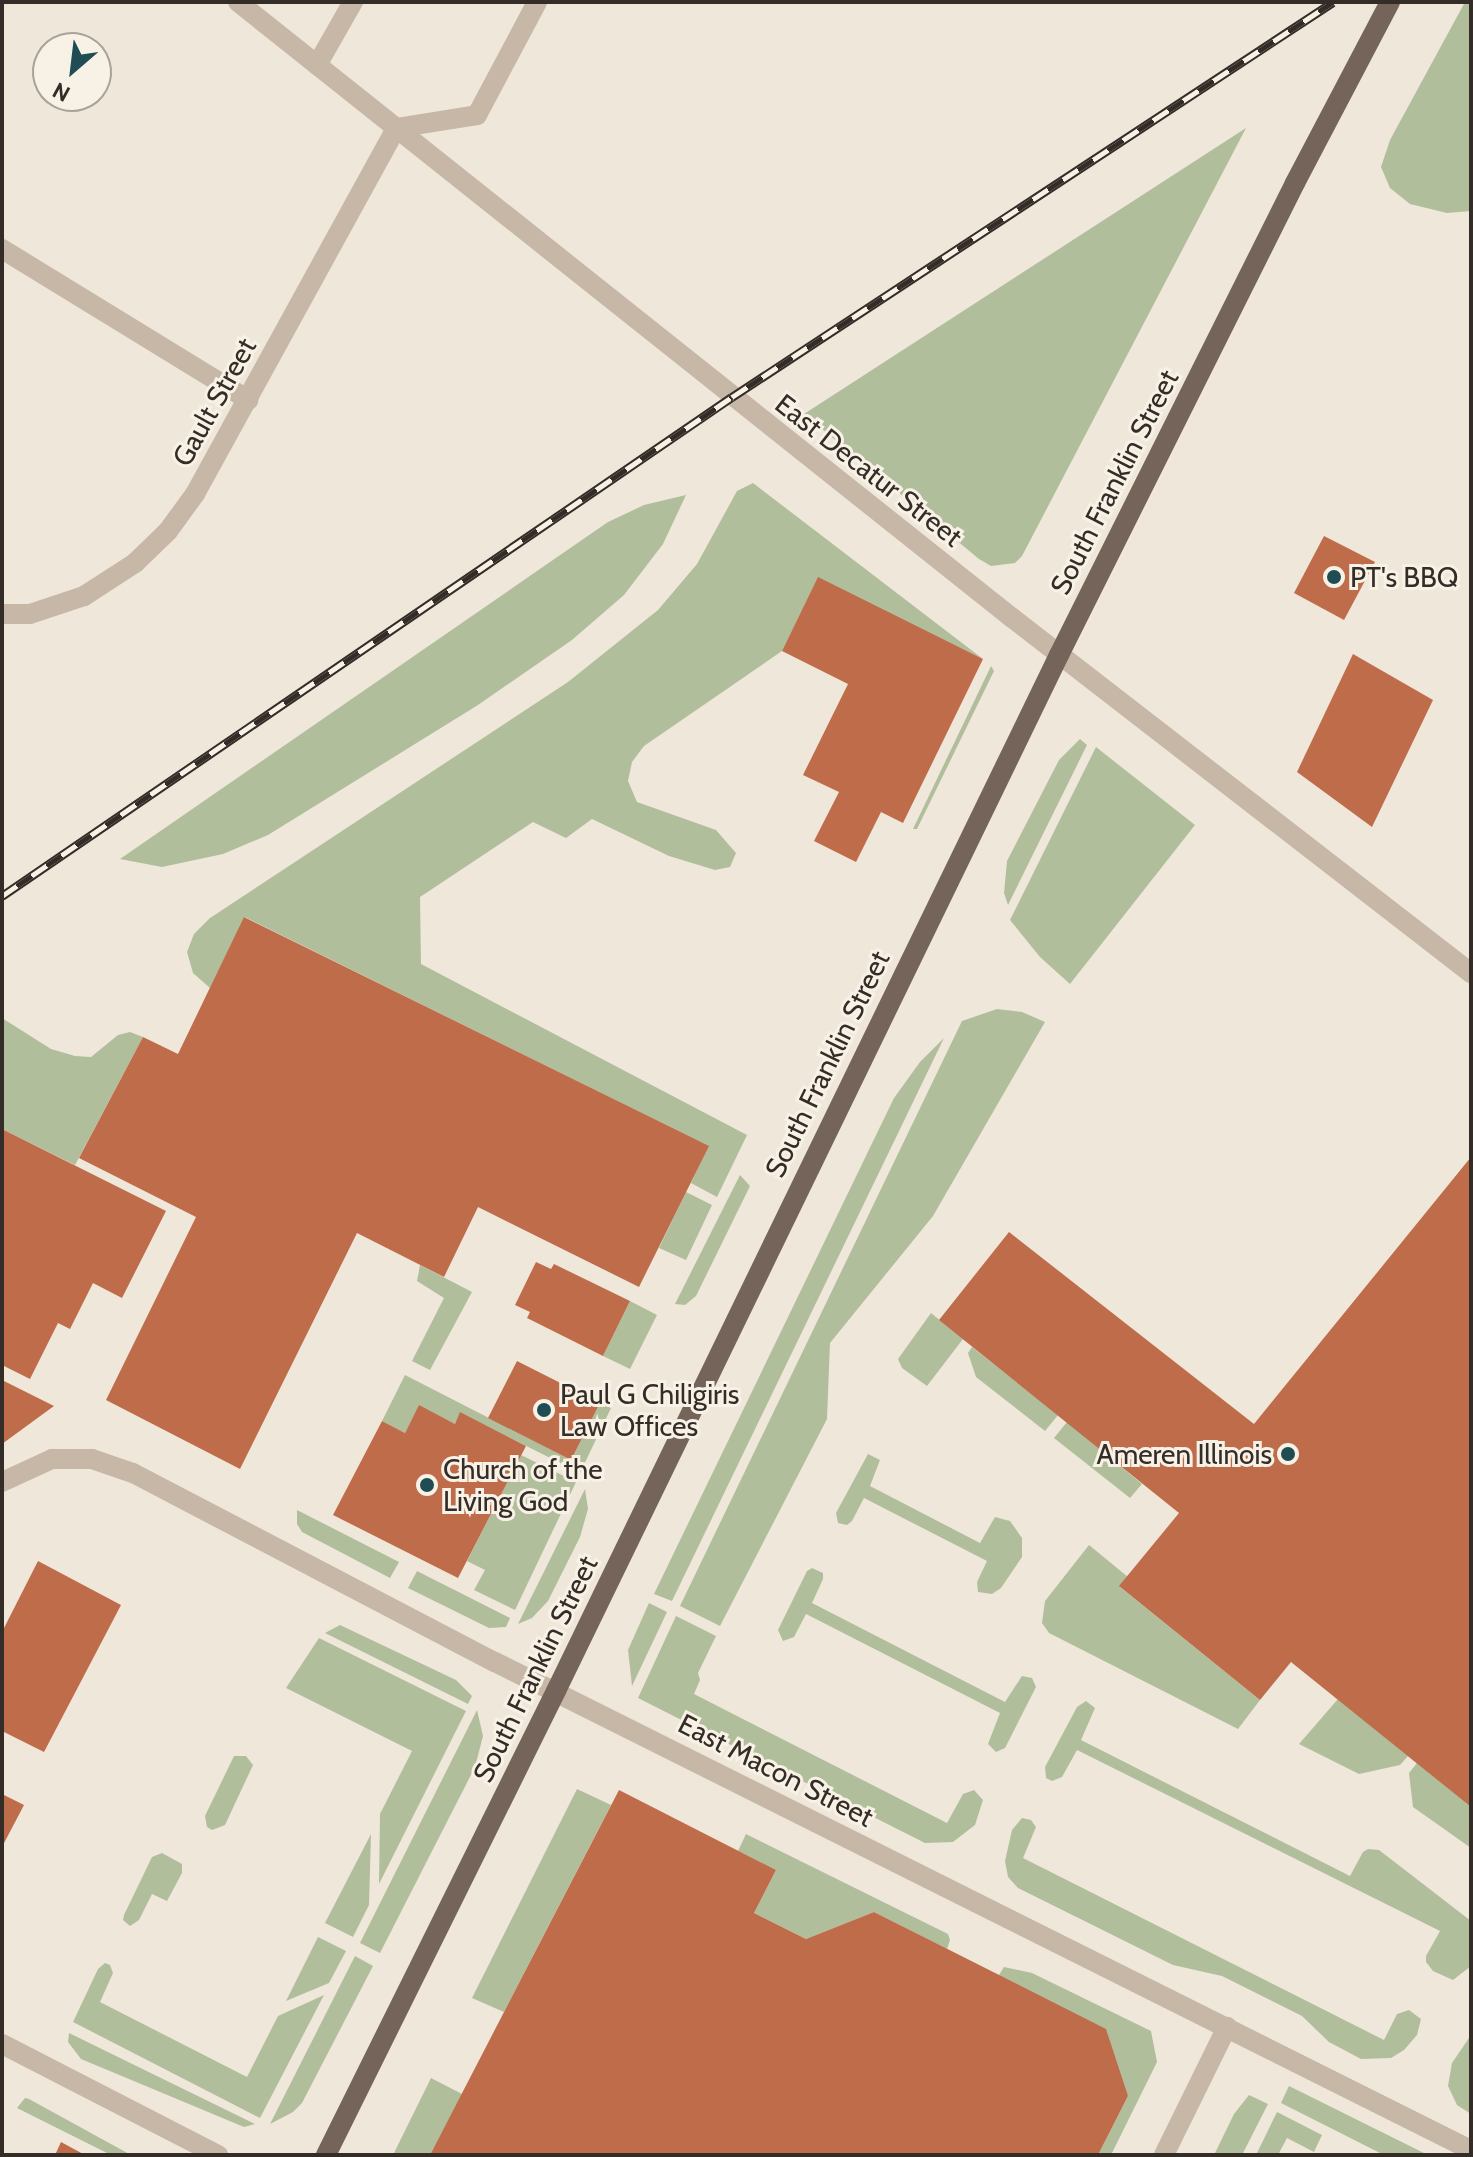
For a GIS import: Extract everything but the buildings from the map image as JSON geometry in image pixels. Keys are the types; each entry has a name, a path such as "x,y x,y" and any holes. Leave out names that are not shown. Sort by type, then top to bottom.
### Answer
{"main road":[{"name":"South Franklin Street","path":"326,2155 556,1691 1059,655 1295,183 1390,2"}],"street":[{"name":"East Decatur Street","path":"238,2 1059,655 1471,973"},
{"path":"317,65 353,2"},
{"path":"396,128 477,115 537,2"},
{"name":"Gault Street","path":"2,614 30,614 84,596 135,563 168,531 195,494 396,128"},
{"path":"2,249 248,400"},
{"name":"East Macon Street","path":"2,1482 52,1459 92,1459 133,1473 556,1691 1471,2150"},
{"path":"1164,2155 1227,2027"},
{"path":"2,2044 218,2155"}],"green space":[{"path":"1465,2 1471,2 1471,211 1447,213 1410,204 1390,188 1381,167 1390,140"},
{"path":"1246,128 1022,556 1015,563 991,566 979,559 804,414"},
{"path":"753,483 983,659 818,578 782,651 644,746 632,762 628,781 637,802 716,830 736,853 730,867 715,870 669,856 592,819 566,838 533,822 420,897 421,964 747,1135 717,1197 691,1183 708,1146 245,917 210,988 193,973 187,952 194,934 210,918 568,682 658,610 697,564 737,491"},
{"path":"686,495 663,544 624,595 572,640 478,705 268,835 223,854 162,867 120,859 608,522 644,505"},
{"path":"991,666 994,671 917,829 913,829"},
{"path":"1080,739 1087,745 1008,905 1004,893 1007,861 1059,760"},
{"path":"1096,747 1195,825 1070,984 1040,957 1010,920"},
{"path":"997,1009 1022,1012 1045,1022 933,1216 830,1343 827,1419 720,1626 680,1606 962,1021"},
{"path":"2,1018 51,1049 75,1056 91,1057 118,1035 130,1032 143,1037 75,1165 2,1129"},
{"path":"944,1038 672,1601 654,1594 894,1098 920,1062"},
{"path":"740,1175 750,1186 696,1296 685,1305 675,1304"},
{"path":"686,1192 712,1205 686,1260 659,1248"},
{"path":"420,1265 472,1292 430,1370 412,1361 444,1298 417,1281"},
{"path":"630,1301 657,1315 630,1369 603,1356"},
{"path":"931,1313 963,1339 927,1386 902,1368 898,1359"},
{"path":"972,1347 1058,1415 1045,1431 976,1377 968,1353"},
{"path":"405,1375 571,1460 600,1403 611,1408 580,1473 461,1413 455,1424 419,1406 405,1433 382,1421"},
{"path":"1067,1422 1142,1484 1130,1498 1054,1438"},
{"path":"868,1454 880,1460 870,1486 980,1543 995,1517 1010,1521 1022,1538 1022,1557 1001,1588 992,1594 978,1592 977,1582 987,1561 864,1498 852,1521 847,1525 838,1523 836,1513"},
{"path":"521,1455 576,1482 515,1610 474,1590 485,1570 467,1561"},
{"path":"585,1489 588,1509 580,1537 548,1601 532,1618 518,1624"},
{"path":"297,1510 399,1562 390,1578 302,1532 297,1524"},
{"path":"1089,1545 1128,1577 1120,1587 1260,1700 1238,1729 1049,1633 1042,1623 1045,1601"},
{"path":"812,1568 823,1573 823,1579 812,1603 1005,1702 1022,1676 1032,1678 1036,1687 1005,1748 996,1752 988,1744 1000,1713 806,1614 794,1637 783,1641 778,1630 807,1571"},
{"path":"417,1571 510,1618 506,1627 489,1628 408,1588"},
{"path":"649,1603 667,1612 632,1686 628,1650"},
{"path":"676,1616 716,1636 698,1673 700,1680 694,1694 947,1823 963,1794 974,1790 983,1800 975,1825 953,1842 925,1843 638,1698"},
{"path":"340,1625 456,1680 472,1696 468,1704 325,1633"},
{"path":"319,1638 466,1711 379,1884 380,1814 412,1751 286,1688"},
{"path":"1338,1699 1408,1756 1400,1765 1359,1774 1299,1744"},
{"path":"1086,1701 1095,1708 1081,1740 1350,1876 1363,1852 1379,1850 1471,1921 1471,1966 1453,1980 1433,1971 1426,1962 1426,1956 1440,1931 1077,1750 1062,1777 1052,1781 1046,1778 1045,1767 1077,1707"},
{"path":"477,1710 483,1736 475,1767 380,1953 360,1943"},
{"path":"234,1756 246,1756 253,1765 225,1825 212,1830 207,1827 205,1816"},
{"path":"1417,1763 1471,1807 1471,1848 1413,1807 1409,1773"},
{"path":"577,1789 611,1805 504,2012 472,1998"},
{"path":"1022,1818 1031,1820 1036,1827 1023,1858 1384,2040 1397,2014 1409,2010 1421,2019 1417,2035 1404,2050 1391,2058 1361,2059 1329,2042 1302,2016 1222,1976 1173,1965 1018,1888 1008,1877 1005,1861 1012,1830"},
{"path":"371,1834 369,1905 353,1937 325,1923"},
{"path":"746,1834 948,1934 947,1949 874,1912 806,1939 754,1913 776,1870 738,1851"},
{"path":"162,1853 182,1864 182,1873 167,1901 152,1894 139,1920 130,1926 123,1920 124,1915 152,1857"},
{"path":"318,1937 346,1951 329,1983 286,2001"},
{"path":"355,1956 373,1966 302,2103 293,2112 270,2124"},
{"path":"105,1963 110,1965 113,1973 100,2002 247,2077 278,2016 324,1995 260,2118 73,2022 98,1969"},
{"path":"1004,1967 1032,1973 1151,2031 1157,2062 1111,2155 1098,2155 1128,2096 999,1975"},
{"path":"69,2033 255,2124 244,2127 81,2059 68,2042"},
{"path":"1471,2035 1471,2114 1457,2105 1448,2086 1452,2063"},
{"path":"431,2078 462,2094 430,2155 393,2155"},
{"path":"1289,2086 1428,2155 1384,2155 1281,2103"},
{"path":"1249,2095 1268,2104 1242,2155 1214,2155 1234,2114"},
{"path":"25,2098 131,2155 111,2155 17,2108"},
{"path":"1277,2112 1322,2135 1314,2152 1287,2138 1278,2155 1256,2155"}],"railway":[{"path":"2,896 732,397 1333,2"}],"place":[{"name":"PT's BBQ","path":"1334,577"},
{"name":"Paul G Chiligiris Law Offices","path":"544,1410"},
{"name":"Ameren Illinois","path":"1288,1454"},
{"name":"Church of the Living God","path":"427,1485"}]}
